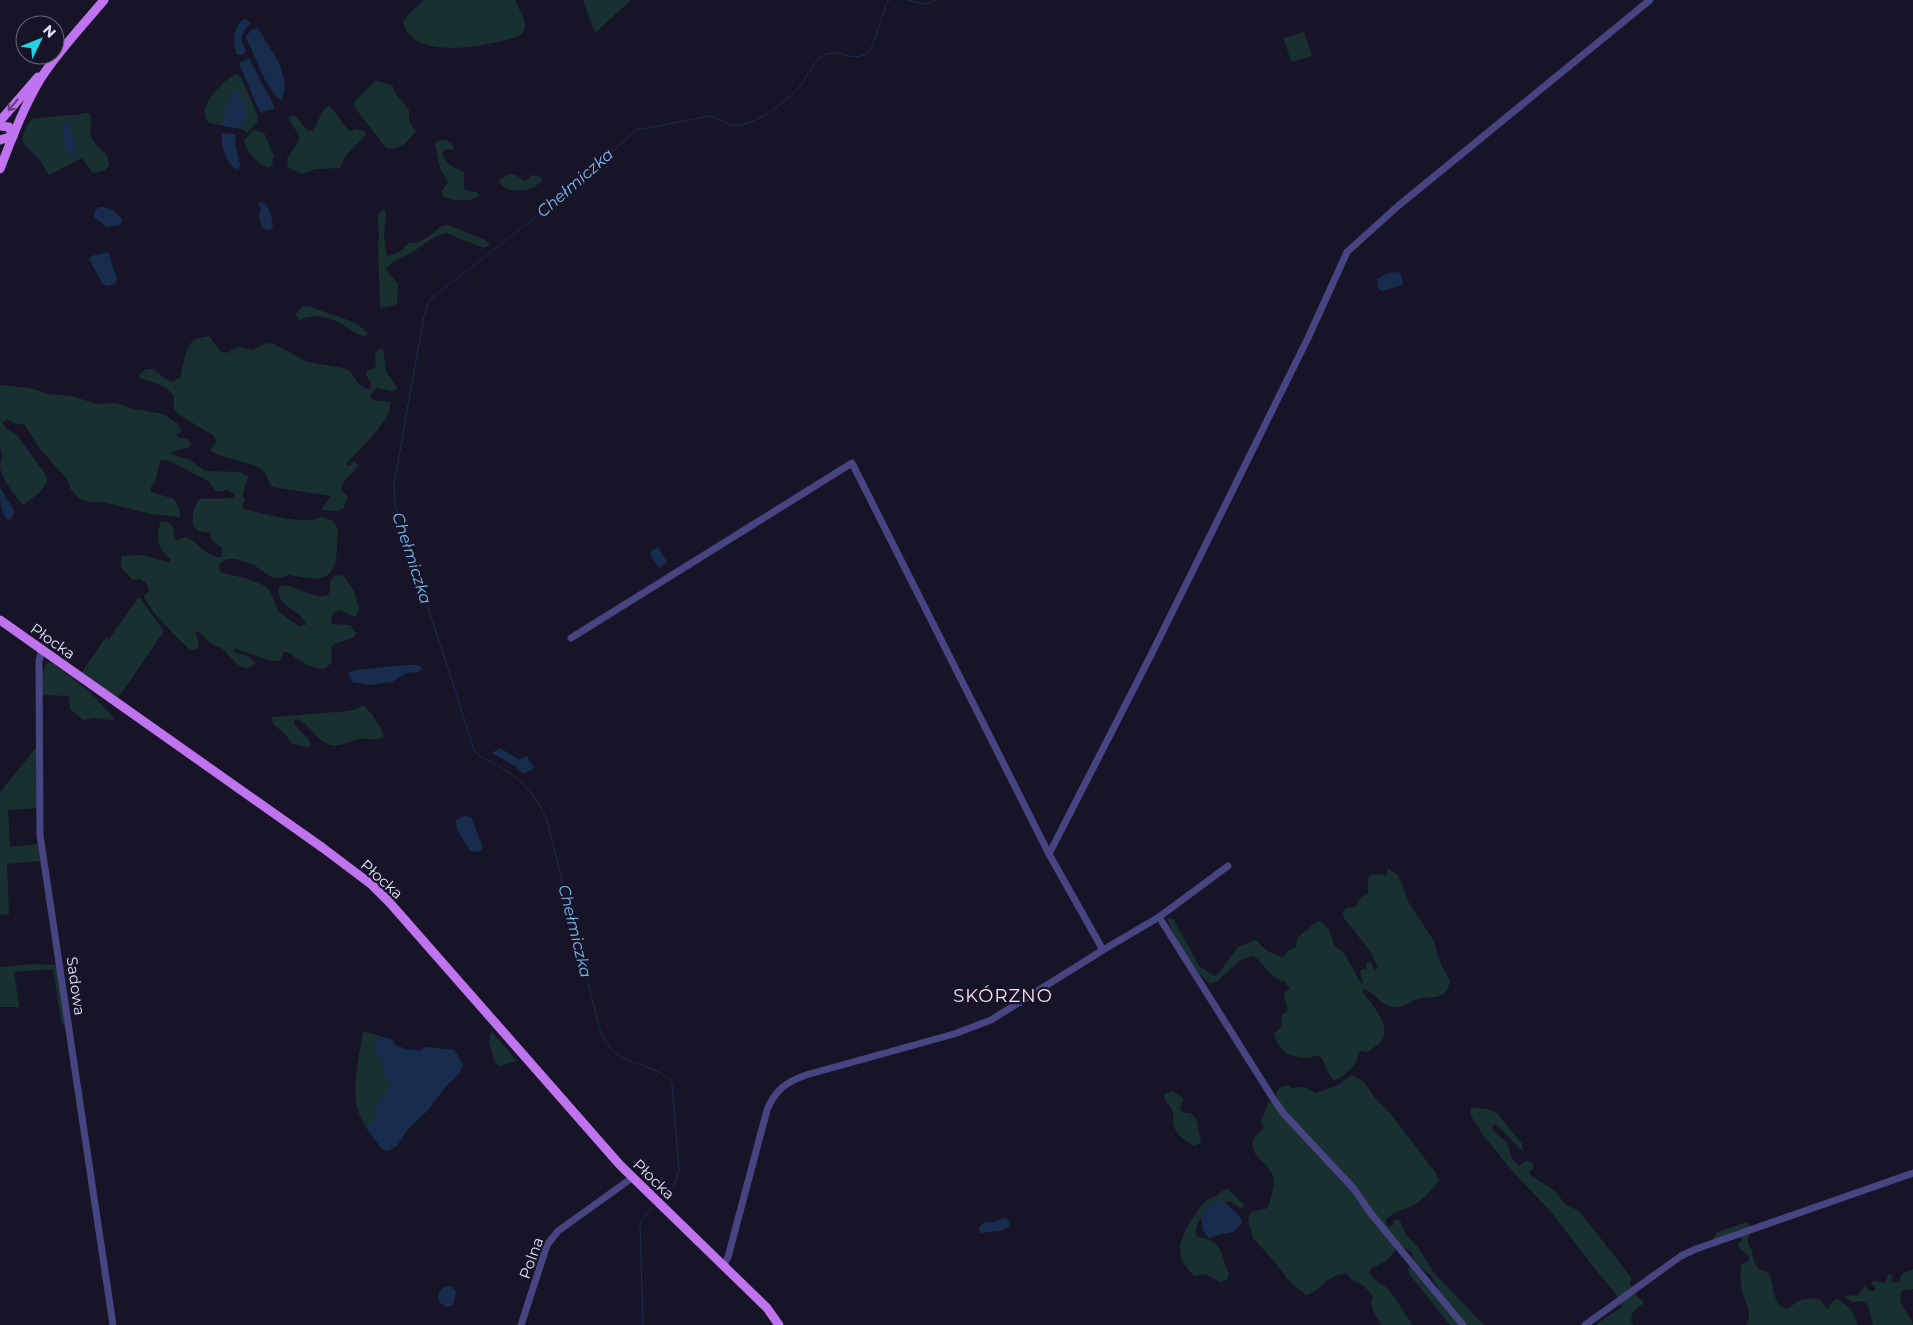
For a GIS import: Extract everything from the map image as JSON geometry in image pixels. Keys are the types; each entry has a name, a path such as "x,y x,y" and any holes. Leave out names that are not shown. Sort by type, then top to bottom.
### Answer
{"main road":[{"path":"65,47 104,0"},
{"path":"0,121 50,65"},
{"path":"0,169 32,94 50,65"},
{"path":"0,126 9,127 13,136"},
{"path":"8,149 0,140 13,136"},
{"name":"Płocka","path":"0,620 323,848 372,885 402,916 632,1178 768,1308 779,1325"}],"street":[{"path":"1049,854 1151,655 1304,347 1348,252 1398,206 1650,0"},
{"path":"571,638 852,463 1049,854 1103,950"},
{"name":"Sadowa","path":"42,650 38,661 40,835 113,1325"},
{"path":"722,1266 728,1257 767,1110 772,1099 782,1087 792,1080 806,1075 954,1034 991,1020 1159,917 1228,866"},
{"path":"1159,917 1284,1114 1354,1189 1372,1215 1464,1325"},
{"path":"1585,1325 1681,1256 1696,1249 1913,1173"},
{"name":"Polna","path":"521,1325 547,1245 552,1237 558,1230 632,1178"}],"green space":[{"path":"424,0 515,0 524,19 525,28 519,36 473,46 454,48 437,47 421,43 410,35 403,22"},
{"path":"583,0 631,0 595,33"},
{"path":"1304,32 1312,56 1291,62 1284,38"},
{"path":"236,74 241,77 258,116 257,122 247,133 242,129 209,123 205,117 205,110 212,96 224,82"},
{"path":"375,81 392,85 396,94 409,110 409,120 416,132 397,148 386,148 356,109 354,103"},
{"path":"329,106 348,129 351,131 357,129 365,132 366,135 346,155 340,168 315,169 302,174 288,167 287,159 298,142 299,136 288,118 294,115 307,130 313,131 324,109"},
{"path":"83,113 90,115 92,139 107,156 109,165 105,170 93,173 82,158 49,175 40,160 26,147 22,139 27,125 32,119 79,115"},
{"path":"256,130 264,133 274,156 270,168 257,161 245,145 244,140 252,131"},
{"path":"439,140 446,140 453,146 454,149 444,150 442,153 448,163 464,172 464,189 477,192 479,196 462,200 444,197 441,192 448,182 440,168 435,143"},
{"path":"509,174 525,181 532,175 540,177 542,180 533,187 513,190 502,185 499,180"},
{"path":"384,209 386,214 384,235 387,256 398,253 409,243 419,242 441,226 448,225 485,240 490,245 484,248 446,233 433,238 393,262 387,268 387,271 398,284 397,303 380,308 378,214"},
{"path":"308,306 356,323 368,333 366,336 359,335 336,321 324,317 312,316 299,320 295,314 302,307"},
{"path":"209,336 220,351 227,353 238,347 252,350 266,343 274,344 307,362 344,368 350,371 358,383 366,389 371,389 371,384 366,375 367,371 376,367 375,355 378,349 383,348 386,372 398,388 393,391 376,388 370,395 373,400 390,402 390,408 387,416 374,434 347,462 347,466 351,465 354,461 358,466 341,486 341,490 348,496 343,509 336,511 321,510 331,496 272,487 262,470 257,467 216,454 210,450 217,442 214,436 178,414 174,408 174,396 158,384 140,378 139,375 146,369 154,369 172,382 181,377 188,348 196,339"},
{"path":"0,385 30,388 49,394 71,396 97,404 116,403 133,409 163,414 178,424 182,432 177,434 177,437 188,439 191,444 189,447 171,452 171,454 190,460 205,471 239,472 248,476 242,497 245,498 242,509 282,518 303,520 323,517 333,521 338,529 336,561 331,572 326,576 316,579 288,575 280,578 271,577 254,565 236,559 227,559 220,563 219,569 220,572 263,585 270,591 279,612 299,626 306,625 304,620 281,600 279,587 290,587 314,595 328,595 330,581 335,576 343,575 354,591 359,610 354,617 340,610 334,612 331,617 332,624 350,625 356,633 353,638 334,644 331,647 332,662 322,669 306,664 288,652 284,652 280,661 274,661 234,649 234,653 246,655 256,663 251,667 242,667 223,649 213,645 199,632 196,632 199,646 195,650 189,649 147,602 144,596 149,591 147,584 141,579 133,580 121,567 122,556 141,555 169,562 171,559 166,555 158,542 161,522 167,522 172,527 174,538 177,540 186,537 208,553 222,557 222,548 211,539 211,533 199,531 193,526 193,511 199,499 230,498 234,497 235,494 227,490 217,492 208,481 170,461 160,460 156,480 151,487 151,492 174,499 179,507 180,517 151,514 103,502 90,502 79,499 70,488 68,480 39,448 25,425 13,423 7,419 2,423 7,429 16,434 46,475 47,482 40,492 23,505 6,482 0,467 2,455 0,448"},
{"path":"138,598 140,598 164,631 118,698 82,672 106,637 109,639"},
{"path":"51,662 89,691 114,718 112,720 95,718 83,720 70,709 69,696 41,695 42,674 47,663"},
{"path":"363,705 381,728 384,737 331,745 322,741 298,719 294,721 294,724 310,741 311,745 308,747 292,744 285,734 273,724 272,717 349,711"},
{"path":"35,749 37,749 37,808 8,810 10,847 38,844 40,861 7,864 9,914 0,915 0,792"},
{"path":"1388,869 1398,875 1409,903 1434,941 1439,960 1450,983 1440,996 1419,999 1397,1007 1388,1006 1363,989 1363,993 1382,1020 1384,1026 1383,1038 1368,1052 1360,1051 1352,1067 1334,1080 1330,1076 1322,1058 1317,1055 1309,1058 1293,1056 1285,1052 1277,1042 1274,1034 1282,1026 1282,1017 1288,1011 1284,996 1286,991 1290,990 1286,982 1272,975 1254,956 1242,959 1216,982 1210,984 1196,970 1185,954 1167,919 1174,920 1199,966 1214,976 1218,974 1238,947 1256,940 1267,951 1282,957 1285,956 1287,951 1296,947 1297,938 1318,921 1322,922 1329,930 1334,945 1344,953 1360,982 1363,984 1360,972 1362,969 1367,969 1366,964 1368,962 1371,963 1375,970 1378,967 1370,951 1344,918 1343,912 1346,908 1356,907 1360,898 1368,893 1368,879 1370,875 1379,874 1387,876"},
{"path":"32,964 57,965 66,1024 62,1025 53,969 14,972 19,1007 0,1007 0,967"},
{"path":"363,1031 380,1036 377,1038 455,1078 445,1087 428,1110 408,1129 370,1124 365,1126 357,1109 355,1085"},
{"path":"491,1031 517,1061 500,1066 495,1063 489,1043"},
{"path":"1352,1075 1364,1082 1374,1097 1390,1113 1435,1172 1439,1181 1420,1201 1386,1219 1387,1226 1392,1227 1395,1219 1400,1221 1407,1236 1418,1247 1434,1273 1484,1325 1450,1325 1410,1275 1408,1270 1410,1266 1433,1290 1439,1289 1431,1276 1417,1264 1411,1252 1401,1245 1386,1261 1370,1269 1370,1273 1374,1279 1392,1293 1413,1325 1382,1325 1375,1315 1371,1304 1373,1296 1363,1285 1352,1280 1347,1274 1335,1276 1312,1293 1306,1295 1288,1280 1275,1262 1253,1238 1248,1221 1249,1216 1252,1212 1268,1208 1274,1184 1271,1172 1256,1155 1253,1145 1255,1137 1264,1127 1261,1121 1268,1102 1272,1103 1276,1099 1276,1093 1279,1088 1288,1085 1292,1088 1305,1087 1315,1093 1336,1086"},
{"path":"1171,1091 1183,1099 1180,1110 1190,1113 1196,1118 1201,1142 1195,1146 1175,1130 1173,1112 1164,1095"},
{"path":"1471,1107 1487,1109 1497,1113 1522,1144 1523,1152 1494,1124 1492,1129 1507,1143 1512,1158 1519,1166 1528,1160 1533,1163 1533,1169 1530,1170 1529,1174 1555,1191 1565,1204 1579,1211 1631,1277 1630,1285 1638,1298 1643,1300 1643,1304 1632,1315 1631,1322 1634,1325 1595,1325 1622,1307 1616,1294 1552,1213 1514,1173 1483,1135 1471,1116"},
{"path":"1228,1189 1245,1206 1240,1208 1230,1201 1201,1218 1196,1229 1196,1236 1212,1241 1221,1252 1229,1274 1227,1280 1220,1282 1205,1274 1195,1276 1184,1264 1180,1250 1185,1231 1201,1206"},
{"path":"1748,1223 1749,1226 1748,1244 1755,1262 1760,1269 1768,1272 1776,1299 1781,1307 1787,1309 1800,1300 1812,1298 1820,1300 1828,1309 1834,1300 1838,1299 1851,1309 1858,1325 1746,1325 1749,1312 1741,1287 1740,1271 1741,1265 1749,1261 1749,1256 1738,1247 1742,1240 1739,1237 1720,1243 1713,1238 1718,1232"},
{"path":"1913,1269 1913,1289 1903,1290 1900,1299 1913,1325 1873,1325 1868,1305 1863,1301 1852,1302 1845,1297 1847,1295 1857,1296 1865,1286 1870,1291 1874,1291 1876,1287 1872,1285 1873,1281 1884,1283 1887,1280 1888,1274 1893,1276 1891,1282 1899,1282 1902,1274"}],"water":[{"path":"245,19 251,23 242,36 242,42 246,50 242,55 237,55 234,45 235,34 238,25"},
{"path":"258,28 274,54 282,72 284,91 281,100 270,89 265,80 246,37 251,30"},
{"path":"249,58 274,109 261,112 259,110 239,63"},
{"path":"234,90 240,92 246,106 246,119 242,129 223,126 227,102"},
{"path":"64,123 70,124 75,144 76,157 74,159 68,152 65,143"},
{"path":"222,133 235,134 236,136 235,143 240,166 238,170 227,159 222,143"},
{"path":"260,202 267,205 271,215 273,226 270,230 265,230 260,222 261,208 258,204"},
{"path":"99,207 106,207 118,214 122,220 120,225 107,227 94,217 94,212"},
{"path":"108,252 117,279 115,284 106,286 102,283 89,259 91,256"},
{"path":"1388,273 1400,273 1403,281 1402,285 1383,291 1378,289 1377,279"},
{"path":"0,488 15,512 11,519 8,520 2,510"},
{"path":"658,547 667,562 659,568 650,554 652,550"},
{"path":"419,665 422,669 418,672 406,673 392,682 370,685 352,682 349,675 350,672 355,670"},
{"path":"500,748 519,760 527,756 534,768 523,774 515,766 492,753"},
{"path":"464,816 471,817 483,847 480,852 470,851 457,830 456,820"},
{"path":"380,1036 393,1040 395,1045 406,1049 419,1051 426,1047 454,1050 463,1064 460,1073 445,1087 428,1110 408,1129 397,1146 387,1151 380,1147 365,1126 374,1121 377,1105 390,1084 384,1073 383,1064 375,1052 374,1043"},
{"path":"1221,1202 1234,1210 1242,1222 1233,1231 1209,1238 1203,1231 1201,1216 1213,1203"},
{"path":"1005,1218 1009,1221 1009,1227 1000,1231 980,1233 979,1227 985,1222 994,1222"},
{"path":"452,1286 456,1292 453,1305 447,1307 439,1302 438,1296 441,1290"}],"waterway":[{"name":"Chełmiczka","path":"664,1197 674,1186 679,1170 672,1084 655,1070 615,1053 609,1047 600,1030 547,821 535,798 525,786 512,775 475,752 395,506 394,484 424,316 428,303 433,297 568,192 636,130 711,116 732,125 741,125 761,117 781,104 798,89 820,57 830,53 853,57 865,54 871,49 887,2 890,0"},
{"name":"Chełmiczka","path":"907,0 926,4 937,0"},
{"name":"Chełmiczka","path":"643,1325 640,1222 652,1208"}],"district":[{"name":"SKÓRZNO","path":"1003,996"}]}
